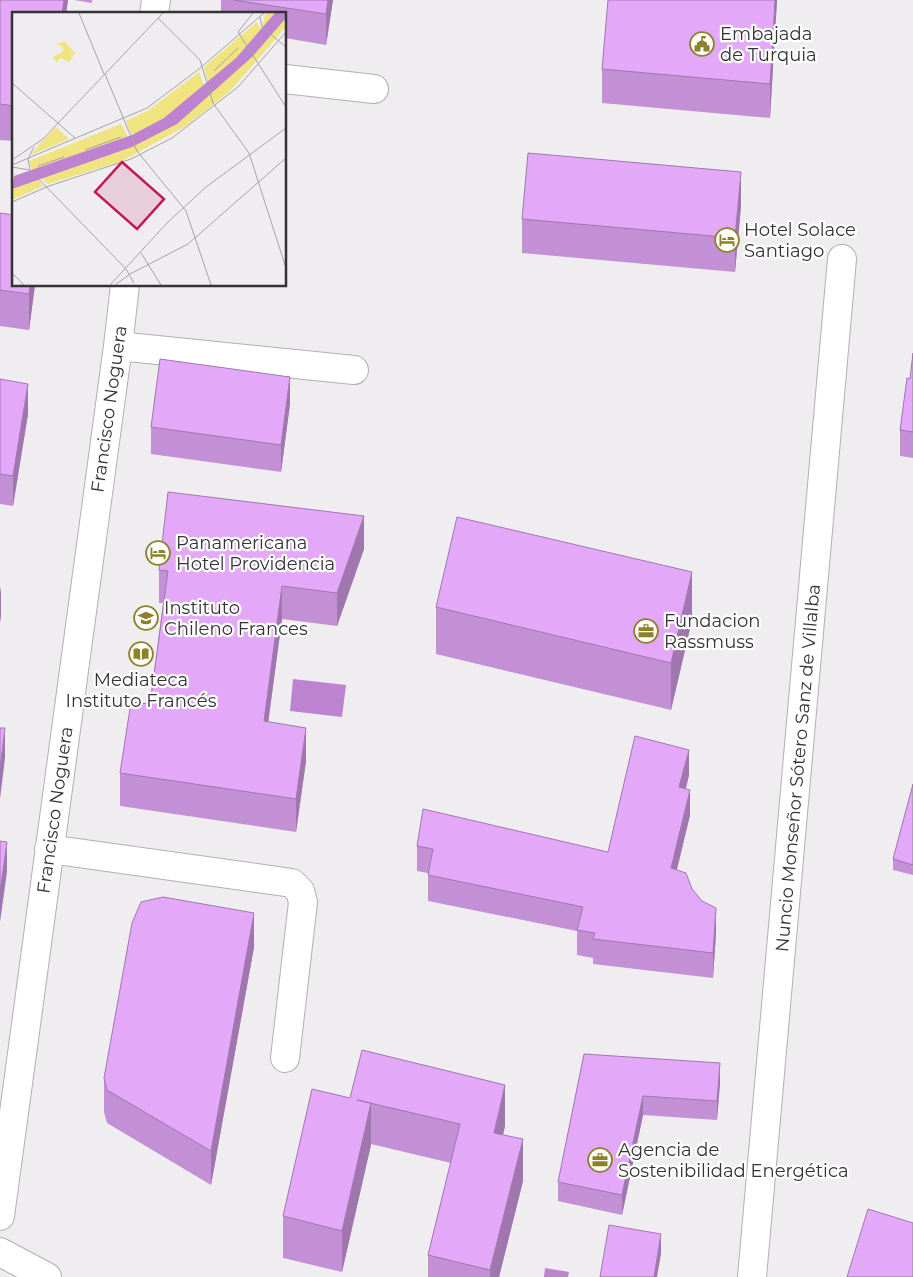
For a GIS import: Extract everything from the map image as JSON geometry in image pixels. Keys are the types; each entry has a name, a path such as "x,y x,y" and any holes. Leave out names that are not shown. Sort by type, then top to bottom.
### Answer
{"street":[{"path":"286,79 374,89"},
{"name":"Nuncio Monseñor Sótero Sanz de Villalba","path":"752,1277 805,697 842,259"},
{"name":"Francisco Noguera","path":"0,1216 125,286"},
{"path":"118,346 354,370"},
{"path":"50,849 292,883 300,891 303,902 285,1058"},
{"path":"0,1252 46,1277"}],"shaded area":[{"path":"293,679 346,685 342,717 290,711"},
{"path":"545,1268 569,1272 568,1277 544,1277"}],"building":[{"path":"0,0 64,0 62,12 12,12 12,106 0,104"},
{"path":"234,0 328,0 326,14"},
{"path":"608,0 775,0 770,84 602,69"},
{"path":"528,153 741,172 735,238 522,219"},
{"path":"0,213 12,215 12,286 30,286 29,294 0,290"},
{"path":"913,353 913,432 900,430 907,378 910,379"},
{"path":"160,359 290,377 281,445 151,427"},
{"path":"0,379 28,384 13,476 0,474"},
{"path":"168,492 364,516 337,593 282,586 264,721 306,728 296,799 120,773 131,702 150,704 168,571 159,570"},
{"path":"457,517 692,572 671,663 436,607"},
{"path":"0,728 5,728 0,769"},
{"path":"635,736 689,750 679,787 690,790 671,868 686,873 692,889 702,901 716,908 713,953 593,939 595,933 577,930 583,907 428,875 433,849 417,846 423,809 608,852"},
{"path":"913,784 913,865 893,859"},
{"path":"0,841 7,842 0,892"},
{"path":"163,897 254,913 211,1151 107,1090 104,1078 132,923 141,902"},
{"path":"362,1050 505,1085 494,1133 523,1139 490,1270 428,1255 460,1124 371,1103 342,1231 283,1216 312,1089 350,1098"},
{"path":"584,1054 720,1063 717,1101 643,1096 622,1195 558,1182"},
{"path":"868,1209 913,1223 913,1277 847,1277"},
{"path":"609,1225 661,1234 654,1277 600,1277"}],"place":[{"name":"Embajada de Turquia","path":"702,44"},
{"name":"Hotel Solace Santiago","path":"727,240"},
{"name":"Panamericana Hotel Providencia","path":"158,553"},
{"name":"Instituto Chileno Frances","path":"146,618"},
{"name":"Fundacion Rassmuss","path":"646,631"},
{"name":"Mediateca Instituto Francés","path":"141,654"},
{"name":"Agencia de Sostenibilidad Energética","path":"600,1160"}]}
